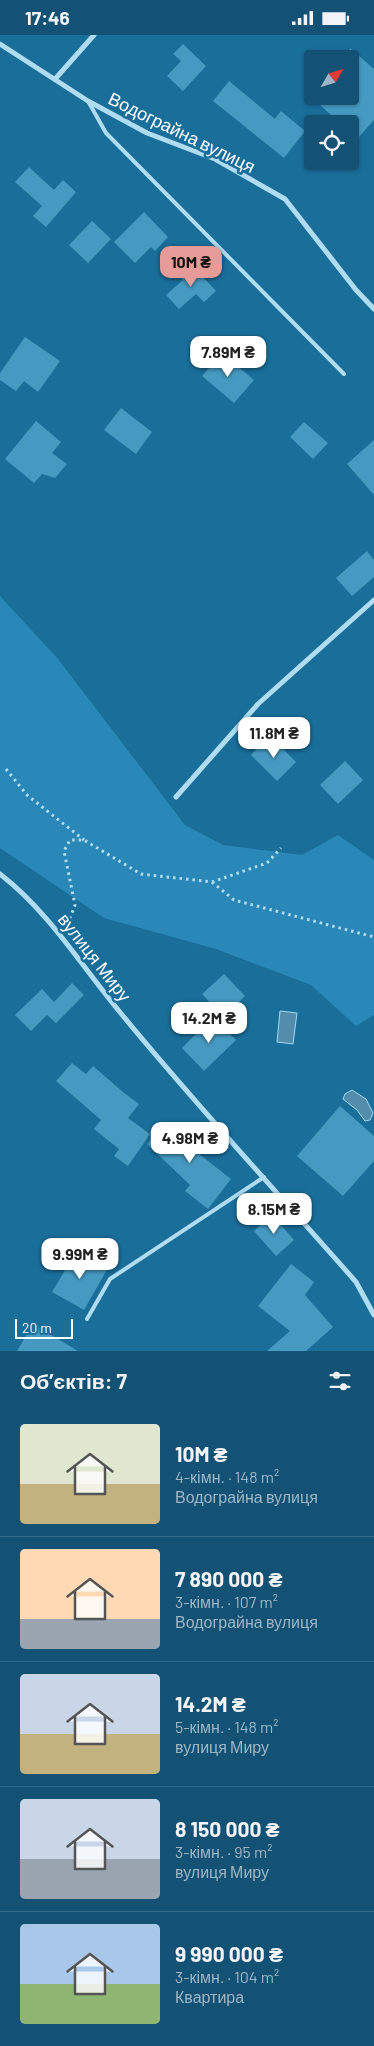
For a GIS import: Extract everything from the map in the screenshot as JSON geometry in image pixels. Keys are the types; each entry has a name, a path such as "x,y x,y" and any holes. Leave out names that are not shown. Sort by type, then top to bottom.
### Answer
{"street":[{"path":"56,78 94,35"},
{"name":"Водограйна вулиця","path":"0,44 56,78 88,101 147,133 215,159 285,199 356,290 374,309"},
{"path":"176,797 258,705 374,600"},
{"name":"вулиця Миру","path":"0,874 23,891 51,923 118,1010 356,1282 374,1315"}],"lane":[{"path":"88,101 106,133 344,374"},
{"path":"87,1319 110,1279 264,1177"}],"path":[{"path":"6,769 27,795 84,840 141,874 212,882 267,863 281,848"},
{"path":"51,923 70,919 75,905 64,851 70,840 84,840"},
{"path":"212,882 234,900 374,937"}],"shaded area":[{"path":"0,596 58,659 185,825 223,845 302,855 338,835 374,860 374,1015 356,1026 311,985 216,949 104,918 0,848"},
{"path":"280,1011 297,1013 293,1044 277,1042"},
{"path":"352,1090 366,1099 373,1113 370,1120 365,1121 357,1110 343,1099 345,1094"}],"building":[{"path":"183,44 206,66 183,91 167,76 181,61 173,54"},
{"path":"359,56 374,69 374,120 359,137 359,115 331,115 320,105 359,105"},
{"path":"229,81 275,119 281,111 304,130 304,132 284,158 213,101"},
{"path":"29,167 54,190 63,180 76,192 46,227 33,216 42,206 15,182"},
{"path":"144,212 168,237 155,251 151,247 135,263 114,242"},
{"path":"92,221 111,239 88,263 69,245"},
{"path":"191,264 216,291 204,302 196,294 179,309 166,295 183,280 179,275"},
{"path":"25,337 60,361 38,392 24,381 16,391 0,380 0,373"},
{"path":"222,353 254,380 234,403 202,376"},
{"path":"121,408 152,432 136,454 104,430"},
{"path":"36,421 61,442 52,453 67,464 55,478 42,474 34,483 5,459"},
{"path":"304,422 328,443 313,459 290,437"},
{"path":"374,440 374,495 347,464"},
{"path":"367,551 374,560 374,577 352,596 336,578"},
{"path":"270,736 296,762 277,781 251,755"},
{"path":"345,761 363,780 338,804 320,785"},
{"path":"224,974 245,996 224,1017 202,994"},
{"path":"72,983 84,995 56,1023 47,1015 31,1031 15,1015 42,989 54,1002"},
{"path":"213,1017 236,1040 204,1071 182,1048"},
{"path":"72,1063 86,1074 93,1066 139,1104 128,1118 150,1134 128,1166 114,1156 119,1149 94,1129 101,1120 56,1081"},
{"path":"340,1106 374,1136 374,1161 343,1196 297,1156"},
{"path":"188,1124 204,1139 194,1150 231,1179 208,1209 185,1191 190,1185 147,1144 163,1127 175,1138"},
{"path":"272,1215 294,1240 276,1256 254,1231"},
{"path":"77,1250 108,1268 84,1310 52,1292"},
{"path":"291,1264 314,1282 305,1295 333,1327 306,1351 267,1351 290,1331 258,1306"},
{"path":"33,1324 78,1351 17,1351"}]}
